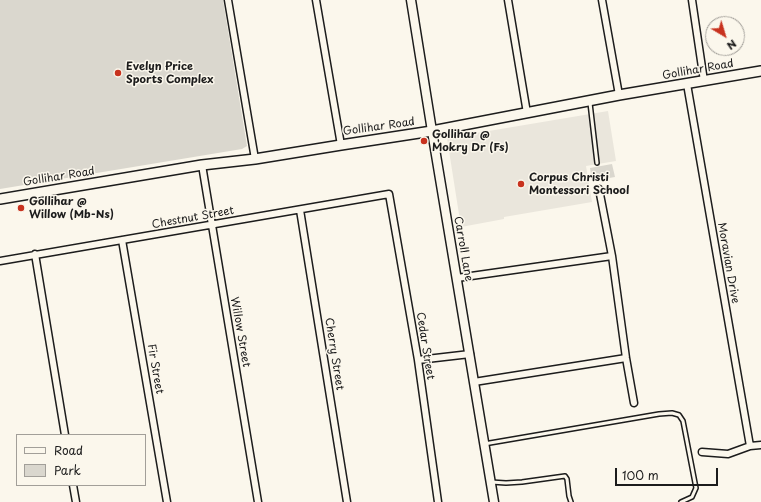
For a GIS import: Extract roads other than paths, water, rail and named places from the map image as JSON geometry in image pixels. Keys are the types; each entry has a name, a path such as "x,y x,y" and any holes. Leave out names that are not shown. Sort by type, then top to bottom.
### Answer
{"main road":[{"name":"Gollihar Road","path":"0,199 202,165 255,159 432,131 619,95 761,71"}],"street":[{"path":"228,0 255,159"},
{"path":"316,0 340,145"},
{"name":"Carroll Lane","path":"411,0 494,502"},
{"path":"508,0 527,113"},
{"path":"602,0 619,95"},
{"path":"692,0 704,81"},
{"name":"Moravian Drive","path":"686,84 750,446"},
{"name":"Willow Street","path":"202,165 258,502"},
{"path":"599,189 612,256 626,358 634,403"},
{"name":"Chestnut Street","path":"0,261 389,194"},
{"name":"Cedar Street","path":"389,194 418,360 438,502"},
{"name":"Cherry Street","path":"300,210 347,502"},
{"name":"Fir Street","path":"122,240 168,502"},
{"path":"35,254 65,434"},
{"path":"457,278 612,256"},
{"path":"418,360 470,354"},
{"path":"474,382 626,358"},
{"path":"702,452 728,454 750,446 761,445"},
{"path":"73,486 76,502"}],"lane":[{"path":"590,101 597,163"},
{"path":"484,444 659,414 672,413 679,415 683,421 696,488 692,497 681,502"},
{"path":"491,482 522,482 565,476 568,479 569,496 571,502"}],"place":[{"name":"Evelyn Price Sports Complex","path":"118,73"},
{"name":"Gollihar @ Mokry Dr (Fs)","path":"424,141"},
{"name":"Corpus Christi Montessori School","path":"521,184"},
{"name":"Gollihar @ Willow (Mb-Ns)","path":"21,208"}]}
